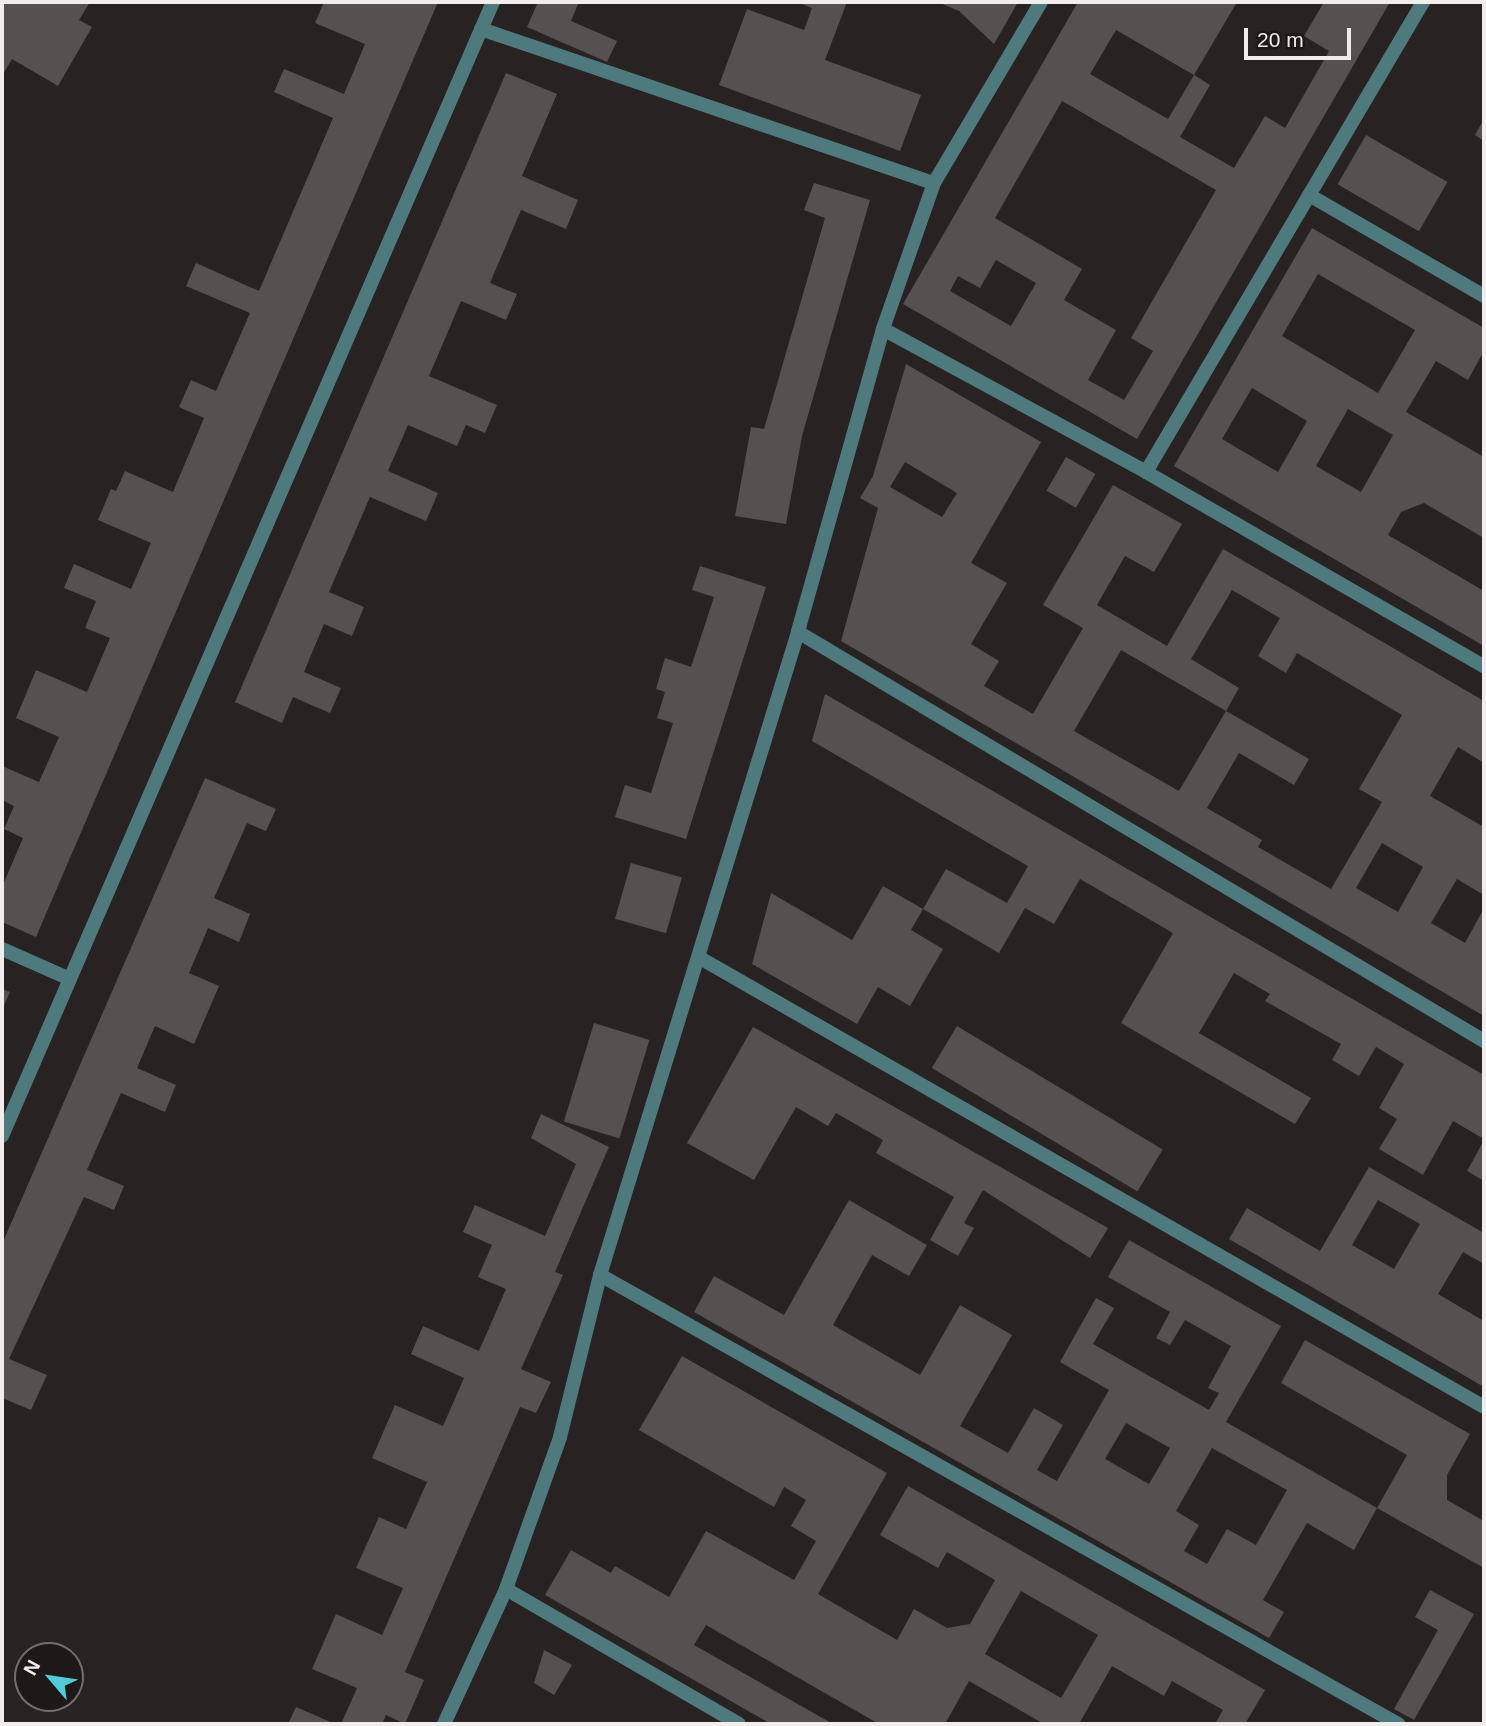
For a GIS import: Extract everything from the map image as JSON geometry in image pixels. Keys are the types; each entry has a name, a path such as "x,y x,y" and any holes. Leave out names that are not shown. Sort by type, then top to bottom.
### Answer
{"street":[{"path":"2,1136 493,2"},
{"path":"444,1724 506,1589 560,1437 600,1275 700,958 798,632 883,329 934,183 1041,2"},
{"path":"1146,472 1423,2"},
{"path":"481,29 934,183"},
{"path":"1309,195 1484,296"},
{"path":"883,329 1146,472 1484,666"},
{"path":"798,632 1484,1041"},
{"path":"2,949 70,979"},
{"path":"700,958 1484,1407"},
{"path":"600,1275 1398,1724"},
{"path":"506,1589 739,1724"}],"building":[{"path":"2,2 90,2 79,20 92,27 58,86 12,59 2,76"},
{"path":"324,2 438,2 36,937 2,922 2,887 23,838 4,829 14,806 2,800 2,766 39,782 59,737 16,718 36,670 87,692 110,638 85,628 96,601 64,588 74,564 131,589 151,543 98,520 111,489 116,491 125,471 173,492 204,418 179,407 191,380 216,391 250,313 186,286 196,263 259,291 333,118 274,92 284,69 344,94 365,44 315,23"},
{"path":"538,2 579,2 571,21 617,41 607,62 527,27"},
{"path":"797,2 847,2 825,60 921,95 900,151 719,85 747,9 804,30 812,8"},
{"path":"938,2 1018,2 994,44 959,11"},
{"path":"1078,2 1237,2 1194,75 1210,85 1180,137 1234,168 1265,116 1285,128 1329,51 1304,36 1324,2 1390,2 1137,439 903,304","holes":["1116,30 1194,75 1168,119 1090,74","1062,101 1216,190 1131,338 1153,351 1124,400 1088,380 1116,330 1064,300 1082,269 995,218","996,260 1036,283 1011,326 950,291 958,276 980,288"]},
{"path":"506,73 557,94 522,176 578,200 566,229 521,210 490,283 517,294 506,320 461,301 429,376 497,405 485,433 466,425 457,446 408,425 388,471 438,493 426,521 370,497 329,592 364,607 352,636 324,624 304,672 341,688 330,713 293,697 282,723 235,702"},
{"path":"1484,119 1484,141 1475,135"},
{"path":"1366,135 1447,182 1419,231 1338,184"},
{"path":"814,183 870,200 802,436 786,524 735,516 751,427 764,429 825,218 804,210"},
{"path":"1312,228 1484,328 1484,351 1468,380 1436,361 1406,412 1484,457 1484,538 1424,503 1401,512 1388,535 1484,591 1484,646 1174,466","holes":["1318,274 1415,330 1378,393 1282,336","1252,388 1307,421 1278,472 1222,439","1348,409 1393,435 1361,492 1316,466"]},
{"path":"906,364 1041,442 971,563 1007,583 971,644 999,661 984,686 1033,714 1083,628 1043,605 1113,485 1182,524 1154,572 1125,556 1097,605 1167,646 1223,549 1484,701 1484,763 1458,747 1430,796 1484,827 1484,895 1457,879 1431,923 1465,943 1484,908 1484,1016 841,641 878,508 860,498 873,476","holes":["905,462 957,493 942,517 890,487","1232,590 1280,618 1258,656 1286,673 1297,653 1402,715 1359,789 1382,802 1331,889 1258,847 1262,840 1207,808 1239,753 1294,785 1309,759 1226,711 1239,688 1191,659","1121,650 1226,711 1179,791 1074,731","1382,843 1423,867 1398,912 1356,888"]},
{"path":"1066,457 1095,474 1076,508 1046,491"},
{"path":"700,566 766,587 686,839 615,817 625,785 651,793 673,723 657,718 665,692 656,689 665,658 691,667 714,597 692,590"},
{"path":"825,694 1484,1075 1484,1139 1453,1121 1423,1175 1379,1149 1397,1119 1379,1108 1404,1064 1376,1047 1359,1076 1332,1060 1341,1044 1265,1001 1270,994 1234,973 1199,1033 1311,1098 1295,1124 1121,1023 1173,933 1080,879 1054,924 1025,908 999,953 923,909 946,869 1007,903 1028,866 812,741"},
{"path":"205,778 276,809 266,831 247,823 214,898 250,914 239,942 208,928 189,973 219,986 194,1044 155,1026 137,1068 176,1085 165,1112 121,1093 87,1170 124,1186 114,1210 84,1197 9,1359 47,1375 31,1410 2,1398 2,1244"},
{"path":"631,863 682,878 666,933 615,919"},
{"path":"883,886 923,909 911,930 943,949 910,1006 878,987 857,1024 752,964 771,893 852,940"},
{"path":"2,989 10,992 2,1010"},
{"path":"594,1023 649,1040 619,1138 564,1121"},
{"path":"957,1026 1163,1150 1137,1192 932,1068"},
{"path":"753,1027 1108,1228 1090,1258 983,1190 964,1223 974,1228 958,1256 930,1240 954,1197 876,1153 883,1140 836,1113 828,1126 796,1107 754,1180 687,1143"},
{"path":"541,1114 609,1147 555,1272 563,1275 521,1369 551,1382 536,1413 520,1407 405,1672 424,1680 405,1724 386,1715 382,1724 341,1724 357,1688 312,1669 336,1614 382,1635 403,1588 356,1568 379,1517 406,1529 427,1482 372,1458 395,1405 443,1426 464,1378 411,1354 423,1326 479,1351 506,1289 478,1277 492,1245 463,1232 475,1205 545,1236 576,1164 531,1138"},
{"path":"1484,1140 1484,1181 1467,1171"},
{"path":"1369,1167 1484,1233 1484,1264 1463,1252 1438,1294 1484,1321 1484,1387 1229,1239 1247,1208 1320,1251","holes":["1378,1200 1420,1224 1394,1269 1352,1245"]},
{"path":"849,1200 927,1245 909,1276 872,1255 833,1325 920,1375 960,1305 1012,1335 960,1426 1008,1453 1034,1408 1063,1425 1037,1470 1057,1481 1109,1390 1060,1362 1096,1298 1114,1308 1093,1344 1209,1410 1219,1393 1208,1388 1231,1346 1185,1320 1170,1345 1156,1338 1170,1312 1108,1277 1129,1240 1281,1326 1226,1422 1377,1508 1354,1550 1307,1523 1263,1600 1284,1612 1269,1638 694,1312 714,1276 784,1315","holes":["1126,1423 1170,1448 1149,1484 1105,1459","1212,1448 1287,1490 1256,1545 1227,1529 1207,1564 1184,1551 1199,1525 1176,1511"]},
{"path":"1305,1340 1470,1434 1447,1475 1447,1500 1484,1521 1484,1568 1377,1508 1407,1455 1281,1383"},
{"path":"682,1356 887,1473 818,1594 897,1640 914,1609 947,1628 970,1624 995,1580 947,1552 938,1568 880,1535 908,1486 1265,1690 1245,1724 1215,1724 1223,1710 1172,1681 1164,1696 1112,1666 1079,1724 1044,1724 969,1681 945,1724 879,1724 706,1625 694,1645 833,1724 771,1724 545,1595 571,1550 611,1573 615,1566 669,1597 706,1531 794,1580 816,1541 791,1526 806,1500 784,1487 774,1507 639,1430","holes":["1021,1591 1098,1635 1061,1698 985,1654"]},
{"path":"1430,1590 1474,1614 1414,1720 1394,1709 1438,1630 1415,1617"},
{"path":"544,1650 572,1665 554,1695 534,1683"},
{"path":"296,1707 335,1724 288,1724"}]}
